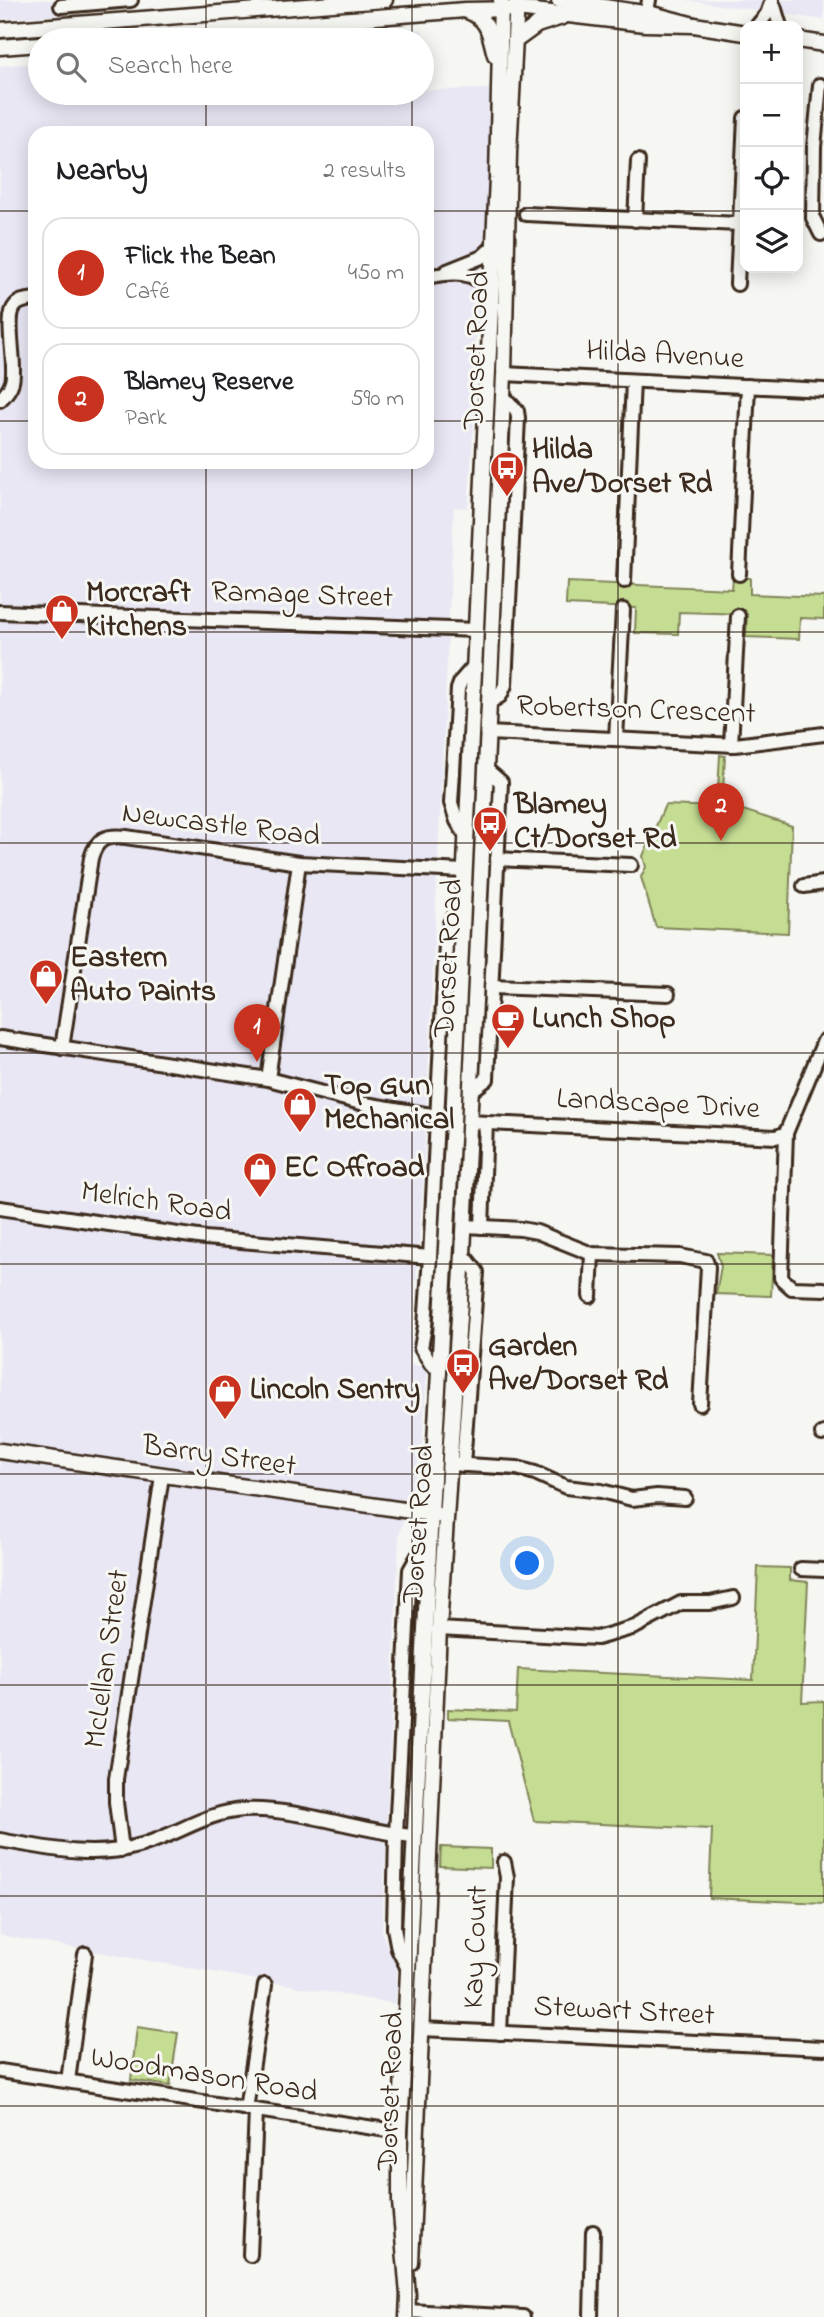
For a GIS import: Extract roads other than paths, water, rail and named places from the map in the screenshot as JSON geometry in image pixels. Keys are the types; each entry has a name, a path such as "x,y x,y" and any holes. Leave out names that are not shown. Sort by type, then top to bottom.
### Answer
{"main road":[{"path":"0,30 385,0"},
{"path":"559,0 647,12 694,25 740,32"},
{"path":"237,28 517,4 573,15"},
{"name":"Dorset Road","path":"407,2314 408,2295 400,2202 421,2029 439,1629 447,1516 457,1465 456,1364 488,733 504,374 509,152 517,4"},
{"name":"Dorset Road","path":"408,2133 405,2028 453,1122 494,247 501,5"},
{"path":"465,10 484,20 499,67"},
{"path":"515,41 537,25 573,15 647,12"},
{"path":"122,21 122,28"},
{"path":"803,41 824,44"},
{"path":"0,47 28,45"},
{"path":"488,373 504,374"},
{"path":"481,514 498,504"},
{"path":"476,630 492,631"},
{"path":"471,732 488,733"},
{"path":"453,1122 469,1122"},
{"path":"439,1370 456,1364"},
{"name":"Barry Street","path":"0,1451 447,1516"},
{"path":"405,2028 421,2029"}],"street":[{"path":"61,6 124,0 122,21"},
{"path":"761,21 773,2"},
{"path":"771,21 773,2"},
{"path":"773,2 779,21"},
{"path":"820,85 814,147 813,218 821,234"},
{"path":"737,284 743,147"},
{"path":"635,220 638,161"},
{"path":"526,214 739,224"},
{"path":"434,275 482,257 494,247"},
{"path":"434,276 464,273 480,280 491,292"},
{"path":"0,400 12,383 14,368 11,313 15,304 28,300"},
{"name":"Hilda Avenue","path":"504,374 824,390"},
{"path":"624,581 633,381"},
{"path":"739,574 748,386"},
{"path":"489,704 500,696 505,685 518,418 517,411 503,396"},
{"path":"616,739 622,610"},
{"name":"Ramage Street","path":"0,612 476,630"},
{"path":"731,745 738,616"},
{"path":"466,836 451,803 458,689 461,681 474,666"},
{"name":"Robertson Crescent","path":"488,733 731,745 824,734"},
{"path":"470,1092 487,1079 500,782 486,769"},
{"name":"Newcastle Road","path":"62,1048 91,858 95,845 112,836 299,863 464,871"},
{"path":"497,859 631,865"},
{"path":"268,1079 299,863"},
{"path":"804,886 824,883"},
{"path":"439,1370 431,1364 421,1349 430,1257 437,1080 447,930 463,904"},
{"path":"478,935 492,965"},
{"path":"491,987 668,994"},
{"path":"0,1038 268,1079 365,1104 437,1116"},
{"name":"Landscape Drive","path":"469,1122 776,1137 786,1133 824,1041"},
{"path":"482,1227 486,1123"},
{"path":"786,1133 781,1278 792,1287 824,1289"},
{"name":"Melrich Road","path":"0,1208 205,1238 430,1257"},
{"path":"464,1226 537,1232 592,1254 680,1256 706,1261 708,1267 700,1404"},
{"path":"463,1254 477,1272 457,1465 517,1468 566,1487 601,1491 632,1499 657,1496 685,1498"},
{"path":"590,1296 592,1254"},
{"name":"McLellan Street","path":"122,1850 116,1779 162,1476"},
{"path":"408,1969 398,1950 394,1928 396,1834 410,1570 418,1556 429,1550"},
{"path":"801,1569 824,1570"},
{"path":"439,1629 597,1638 622,1632 681,1603 710,1603 733,1598"},
{"path":"0,1840 65,1851 122,1850 152,1841 202,1818 248,1809 414,1836"},
{"name":"Kay Court","path":"500,2033 507,1877 504,1862"},
{"path":"68,2081 85,1954"},
{"path":"250,2255 251,2110 265,1985"},
{"name":"Stewart Street","path":"421,2029 824,2048"},
{"name":"Woodmason Road","path":"0,2071 408,2133"},
{"path":"592,2317 593,2232"},
{"path":"407,2314 523,2317"}],"place":[{"name":"Hilda Ave/Dorset Rd","path":"507,498"},
{"name":"Morcraft Kitchens","path":"62,641"},
{"name":"Blamey Reserve","path":"721,841"},
{"name":"Blamey Ct/Dorset Rd","path":"490,853"},
{"name":"Eastern Auto Paints","path":"46,1006"},
{"name":"Lunch Shop","path":"508,1050"},
{"name":"Flick the Bean","path":"257,1062"},
{"name":"Top Gun Mechanical","path":"300,1134"},
{"name":"EC Offroad","path":"260,1199"},
{"name":"Garden Ave/Dorset Rd","path":"463,1395"},
{"name":"Lincoln Sentry","path":"225,1421"}]}
